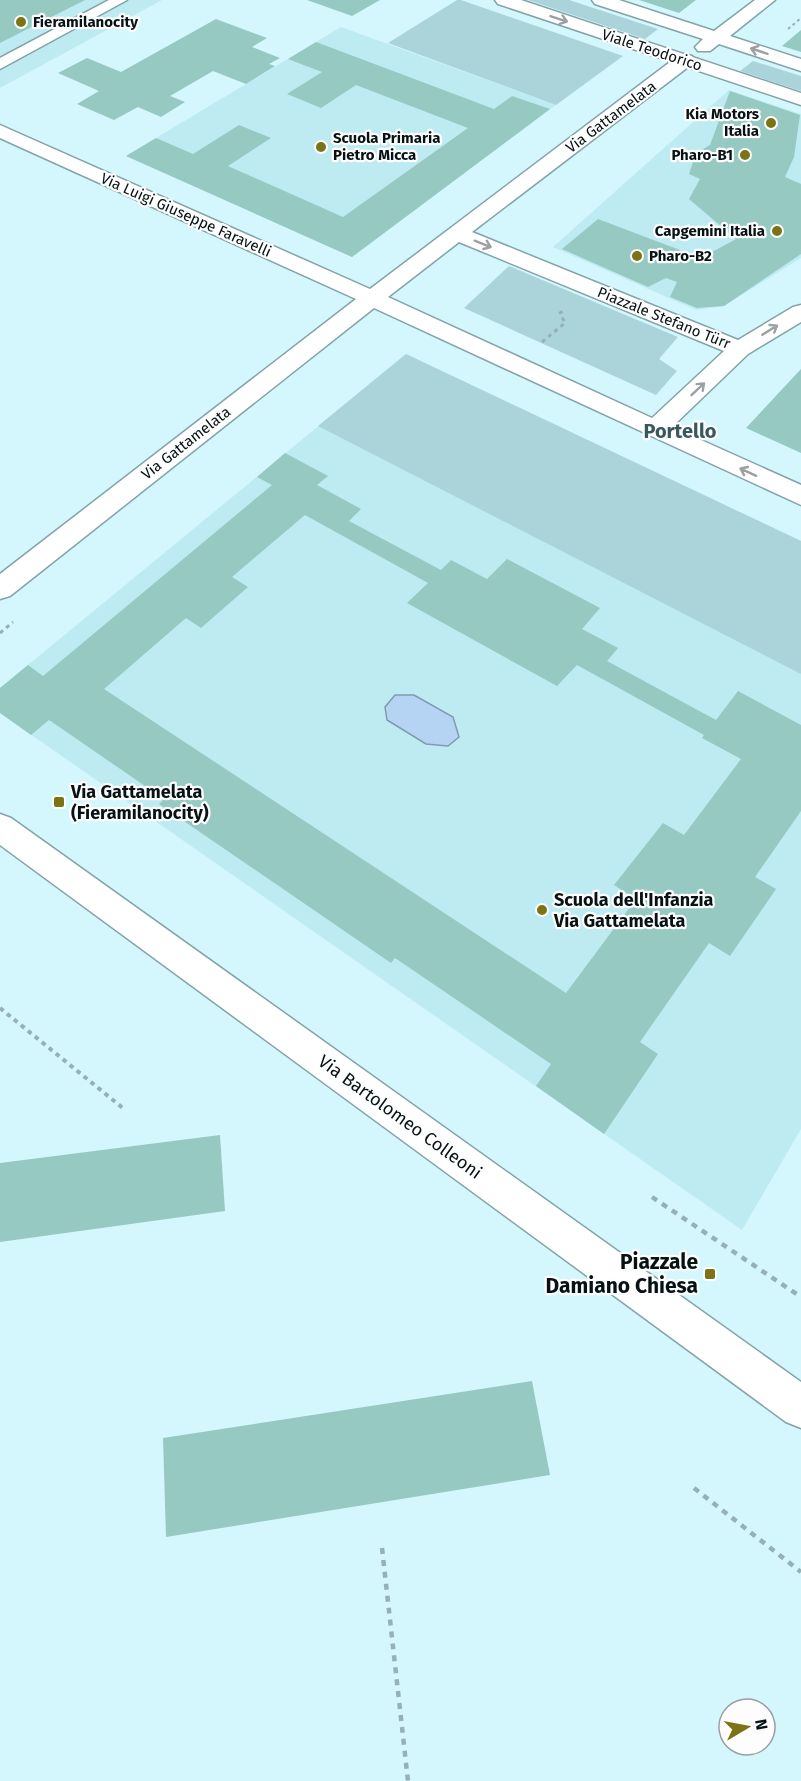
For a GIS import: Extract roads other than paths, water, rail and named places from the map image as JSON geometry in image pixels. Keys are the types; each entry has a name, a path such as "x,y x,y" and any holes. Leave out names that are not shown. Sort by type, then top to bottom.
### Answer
{"street":[{"name":"Viale Teodorico","path":"504,0 801,99"},
{"name":"Viale Teodorico","path":"601,0 801,65"},
{"name":"Via Gattamelata","path":"457,234 766,0"},
{"name":"Via Luigi Giuseppe Faravelli","path":"0,131 372,298"},
{"name":"Piazzale Stefano Türr","path":"457,234 740,349 655,429"},
{"path":"457,234 372,298 801,496"},
{"name":"Via Gattamelata","path":"0,588 372,298"},
{"path":"740,349 801,312"},
{"name":"Via Bartolomeo Colleoni","path":"0,827 801,1407"}],"lane":[{"path":"0,64 120,0"}],"place":[{"name":"Fieramilanocity","path":"21,22"},
{"name":"Kia Motors Italia","path":"771,123"},
{"name":"Scuola Primaria Pietro Micca","path":"321,147"},
{"name":"Pharo-B1","path":"745,155"},
{"name":"Capgemini Italia","path":"777,231"},
{"name":"Pharo-B2","path":"637,256"},
{"name":"Via Gattamelata (Fieramilanocity)","path":"59,802"},
{"name":"Scuola dell'Infanzia Via Gattamelata","path":"542,910"},
{"name":"Piazzale Damiano Chiesa","path":"710,1274"}],"district":[{"name":"Portello","path":"680,431"}]}
